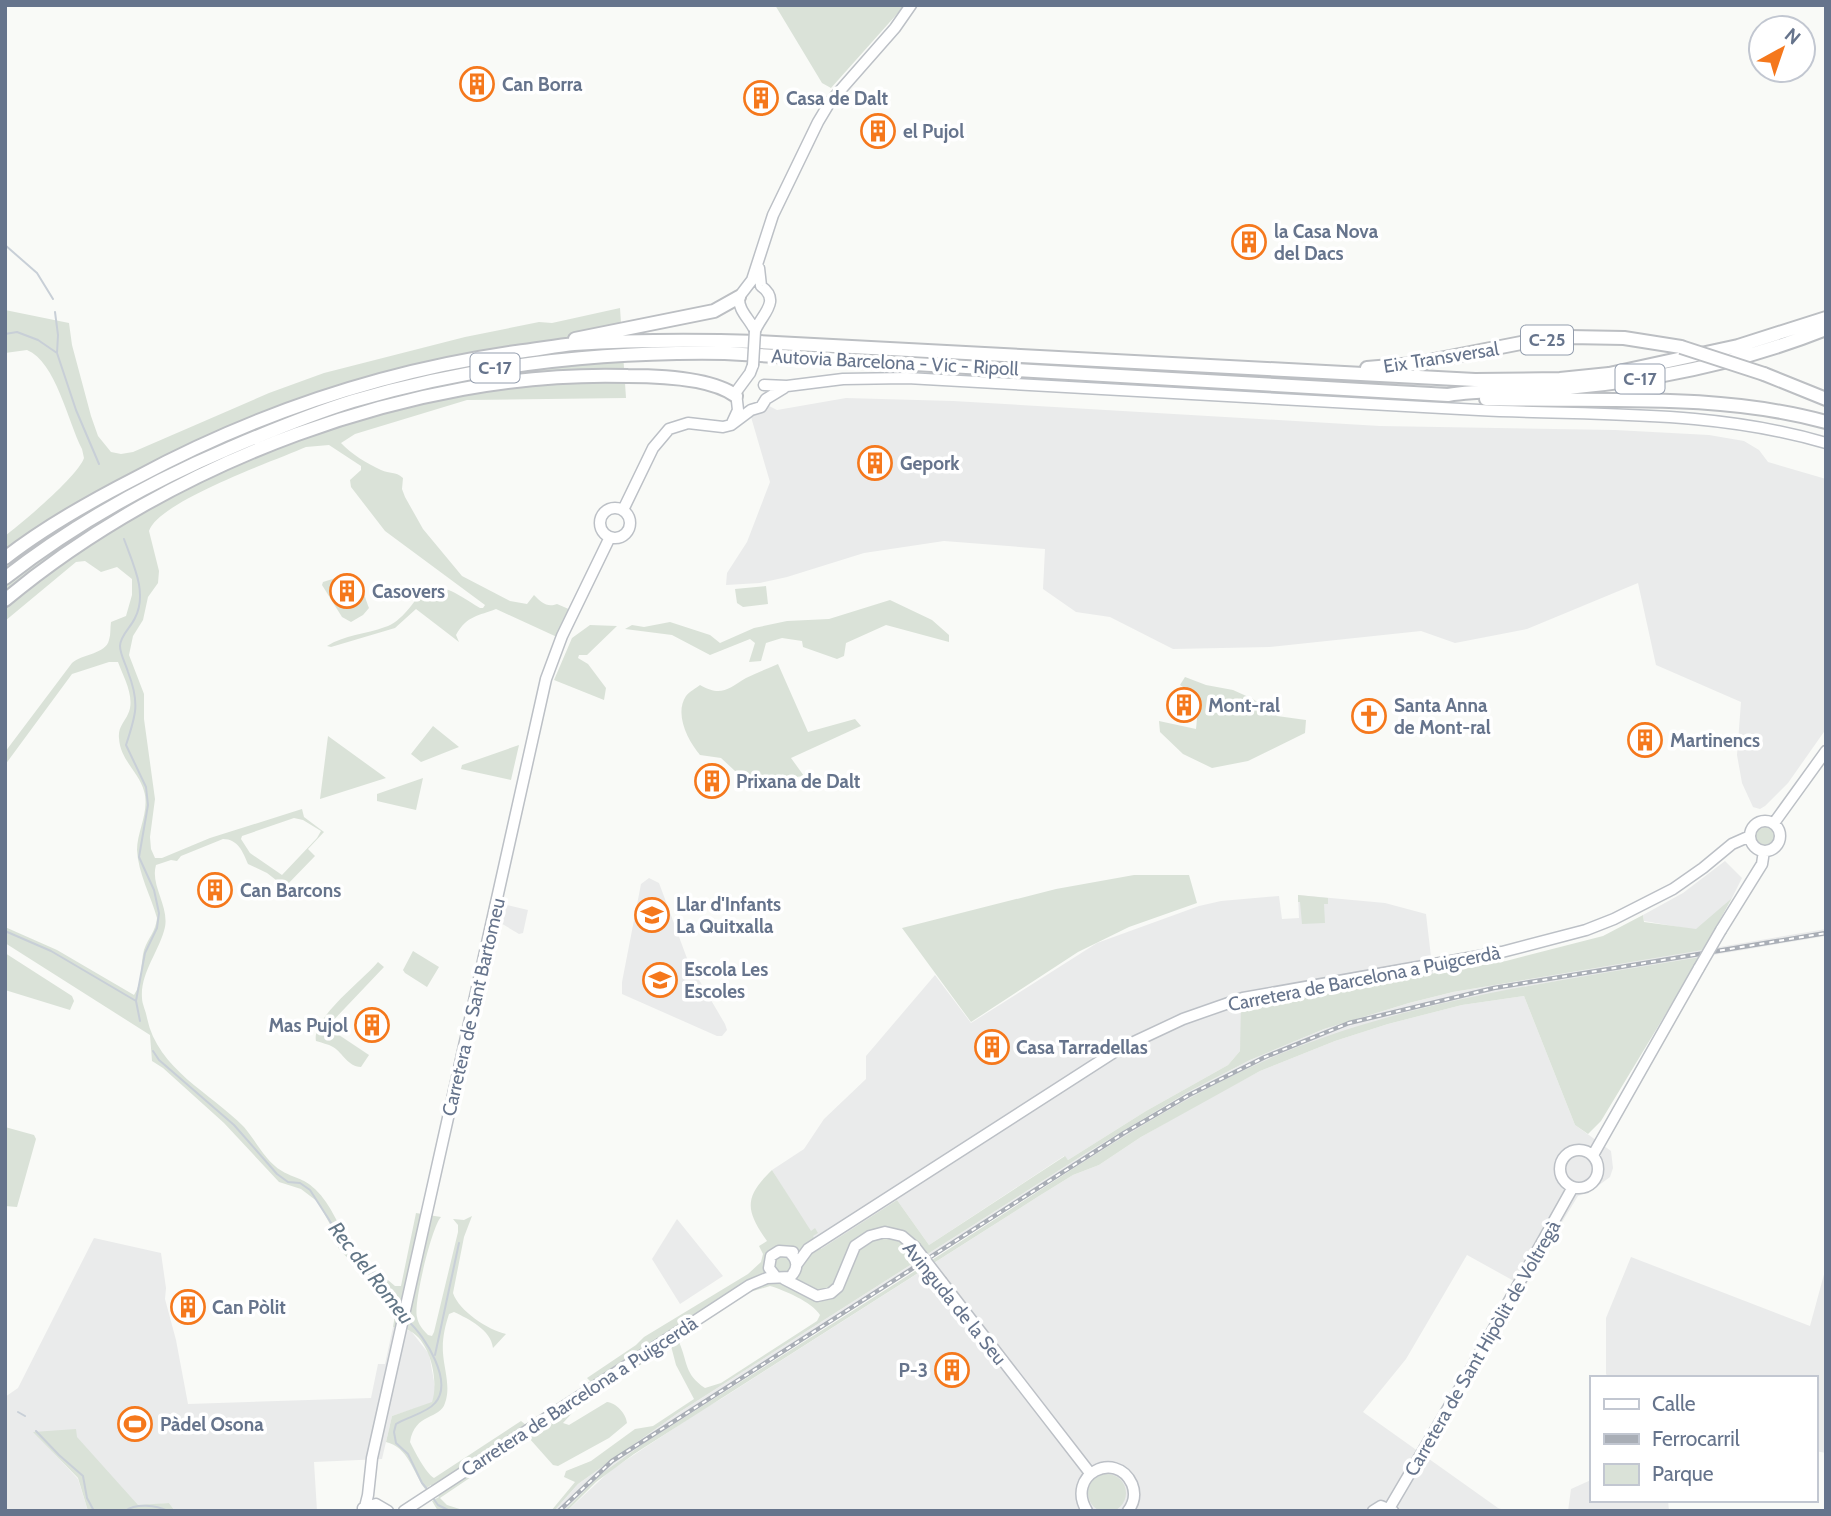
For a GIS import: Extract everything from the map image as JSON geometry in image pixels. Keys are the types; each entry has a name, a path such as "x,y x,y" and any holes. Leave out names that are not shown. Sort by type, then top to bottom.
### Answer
{"highway":[{"path":"572,344 576,337 714,311 742,293"},
{"name":"Autovia Barcelona - Vic - Ripoll","path":"5,558 78,510 170,460 292,407 445,363 572,344 659,340 759,342 1475,380 1560,379 1609,374 1738,346 1808,326 1826,318"},
{"name":"Autovia Barcelona - Vic - Ripoll","path":"5,578 63,537 119,503 194,464 256,437 318,413 386,392 460,375 538,362 630,354 725,354 1448,395 1539,390 1638,379 1740,358 1826,329"},
{"name":"Eix Transversal","path":"1340,373 1355,369 1414,365 1521,343 1569,337 1624,338 1681,347 1764,373 1826,399"},
{"path":"5,600 68,551 158,496 261,449 363,414 476,387 558,376 654,377 716,386 737,400"},
{"path":"1448,395 1476,399 1664,401 1763,408 1826,422"}],"street":[{"path":"755,331 740,307 742,293 752,281 759,263 772,215 830,102 895,28 911,5"},
{"path":"759,263 761,286"},
{"path":"731,425 737,414 738,387 753,365 755,331 771,302 769,292 761,286 753,285 742,293"},
{"path":"747,315 761,316"},
{"path":"753,365 766,399"},
{"path":"745,380 753,379 762,383 787,386 843,379 907,378 1531,413 1652,414 1746,424 1826,443"},
{"path":"623,510 653,448 669,429 688,423 723,427 731,425 751,410 761,407 766,399 787,386"},
{"path":"737,400 743,408 751,410"},
{"path":"609,509 623,510 630,518 628,531 620,537 610,537 601,527 602,517 609,509"},
{"name":"Carretera de Sant Bartomeu","path":"363,1509 369,1488 372,1458 547,679 562,636 610,537"},
{"path":"1774,823 1826,751"},
{"path":"1766,820 1774,823 1780,831 1780,840 1772,849 1764,851 1754,846 1750,836 1757,823 1766,820"},
{"name":"Carretera de Barcelona a Puigcerdà","path":"796,1267 808,1249 1119,1049 1183,1019 1243,998 1502,952 1586,930 1673,889 1732,845 1750,836"},
{"path":"1593,1155 1721,930 1762,864 1764,851"},
{"path":"1577,1149 1593,1155 1599,1167 1596,1179 1586,1187 1573,1187 1561,1176 1560,1166 1564,1156 1577,1149"},
{"name":"Carretera de Sant Hipòlit de Voltregà","path":"1391,1509 1573,1187"},
{"name":"Avinguda de la Seu","path":"805,1291 817,1296 831,1293 838,1287 855,1245 870,1236 885,1232 902,1237 915,1247 1090,1473"},
{"name":"Carretera de Barcelona a Puigcerdà","path":"789,1252 808,1249"},
{"path":"781,1250 794,1256 805,1291 770,1272 768,1264 774,1253 781,1250"},
{"name":"Carretera de Barcelona a Puigcerdà","path":"750,1285 768,1264"},
{"path":"780,1278 791,1276 796,1267"},
{"name":"Carretera de Barcelona a Puigcerdà","path":"363,1509 406,1509 750,1285 761,1280 780,1278"},
{"path":"1087,1511 1082,1501 1084,1481 1090,1473 1111,1467 1127,1476 1133,1487 1134,1497 1128,1511"},
{"path":"369,1488 384,1508"},
{"path":"1373,1511 1381,1506 1391,1509"}],"shaded area":[{"path":"846,398 953,401 1380,426 1615,430 1709,435 1744,441 1759,450 1768,462 1826,479 1826,729 1788,783 1765,806 1760,809 1753,807 1742,783 1737,755 1741,702 1656,665 1638,583 1527,629 1455,643 1421,631 1270,647 1173,649 1110,617 1076,612 1043,589 1045,549 944,541 864,553 760,583 726,585 727,573 747,542 770,482 751,417 769,406 777,410"},
{"path":"1725,861 1742,878 1732,898 1702,926 1696,930 1644,921 1643,915 1683,893"},
{"name":"Escola Les Escoles","path":"649,878 659,883 688,961 725,1024 727,1030 722,1036 622,994 641,884"},
{"path":"1298,895 1385,903 1426,914 1433,974 1294,997 1242,1034 1240,1051 1228,1065 1146,1111 1068,1160 1064,1156 929,1245 897,1200 821,1250 772,1170 804,1149 824,1119 866,1079 866,1056 935,975 971,1023 1097,943 1199,906 1221,901 1279,896 1282,919 1299,918"},
{"path":"503,904 528,910 523,933 519,934 499,922"},
{"path":"1826,929 1826,936 1523,987 1427,1007 1358,1027 1253,1066 1056,1179 644,1443 601,1474 564,1511 554,1511 578,1484 678,1413 1083,1155 1188,1092 1250,1060 1324,1029 1453,992"},
{"path":"1524,996 1575,1125 1611,1151 1613,1168 1610,1177 1591,1191 1578,1196 1523,1286 1467,1255 1406,1359 1363,1412 1498,1508 1507,1511 567,1511 611,1470 705,1408 1073,1175 1099,1165 1209,1098 1260,1071 1335,1041 1462,1005"},
{"path":"677,1219 723,1276 680,1304 652,1259"},
{"path":"94,1238 161,1253 165,1299 188,1404 371,1398 378,1364 385,1364 393,1327 411,1331 429,1354 436,1392 432,1403 392,1416 382,1459 314,1462 317,1511 175,1511 169,1503 138,1506 87,1482 34,1432 78,1479 88,1511 5,1511 5,1397 18,1388"},
{"path":"1631,1257 1810,1326 1826,1267 1826,1453 1817,1451 1817,1376 1608,1376 1606,1318"},
{"path":"1590,1480 1590,1502 1668,1502 1669,1511 1568,1511 1571,1489"}],"green space":[{"path":"775,5 905,5 831,88 822,83"},
{"path":"620,308 626,398 467,400 355,434 341,443 371,465 403,478 402,489 405,497 423,529 462,576 510,601 527,604 534,595 544,604 557,604 571,610 557,637 496,609 464,623 456,635 459,642 416,609 395,628 327,646 397,621 425,588 432,586 446,589 480,608 485,605 385,531 351,487 350,480 361,470 361,466 329,445 306,447 219,483 173,507 157,519 149,531 159,571 158,583 148,597 143,620 133,636 129,655 144,694 144,719 155,799 150,837 155,858 162,858 210,838 302,809 304,817 324,832 308,849 315,856 285,887 267,873 248,864 233,841 223,839 181,856 177,861 171,860 156,865 155,880 166,919 144,980 142,998 153,1036 162,1052 187,1079 244,1127 276,1167 315,1189 326,1202 356,1252 395,1286 401,1286 416,1213 441,1217 428,1249 418,1297 418,1320 428,1335 432,1336 434,1332 458,1232 458,1225 453,1219 464,1220 472,1216 464,1237 453,1293 461,1306 475,1319 506,1334 493,1348 488,1336 478,1326 454,1312 449,1314 443,1343 447,1397 438,1412 417,1426 410,1442 424,1467 434,1478 521,1421 526,1425 591,1382 587,1378 644,1337 748,1274 761,1262 763,1254 759,1246 767,1241 752,1212 752,1196 772,1170 811,1231 815,1228 818,1233 813,1236 821,1249 897,1200 929,1245 1065,1156 1068,1160 1146,1111 1228,1065 1240,1051 1241,1004 1244,1001 1292,993 1295,997 1506,961 1603,936 1643,915 1644,922 1696,929 1732,898 1703,950 1453,992 1324,1029 1250,1060 1188,1092 1083,1155 678,1413 578,1484 554,1511 551,1511 575,1482 564,1477 566,1471 591,1461 635,1429 653,1426 694,1399 676,1365 671,1346 574,1411 563,1423 569,1425 607,1402 623,1412 627,1423 609,1438 558,1466 553,1465 529,1438 440,1498 447,1505 466,1511 438,1511 432,1501 439,1497 431,1485 425,1489 405,1455 400,1449 386,1442 392,1416 432,1402 432,1363 417,1336 408,1330 393,1327 395,1315 388,1300 339,1249 332,1228 318,1202 301,1189 279,1182 224,1123 152,1061 150,1035 5,943 5,927 57,950 134,995 140,979 144,950 157,918 142,876 137,850 145,806 144,791 120,746 119,731 131,701 118,662 109,662 72,674 5,765 5,752 72,663 107,645 111,622 126,616 132,595 132,579 117,567 101,572 85,561 76,562 5,621 5,536 61,487 84,458 60,394 46,367 27,350 5,353 5,310 69,323 72,345 98,436 111,452 121,454 133,452 269,393 324,373 465,337 539,322 552,323","holes":["294,818 303,820 321,831 282,875 250,853 241,839 242,836","770,1286 811,1306 820,1315 817,1321 721,1383 705,1388 690,1373 679,1342 687,1333 750,1292"]},
{"path":"345,575 358,582 369,608 351,622 342,617 322,585 323,582"},
{"path":"766,586 768,604 743,607 737,603 735,589"},
{"path":"890,600 932,620 949,635 949,642 886,625 846,643 844,656 837,659 803,647 802,641 782,638 766,643 761,661 749,662 755,643 750,639 710,655 672,635 625,629 632,625 644,627 670,622 710,635 720,643 754,628 787,621 829,619"},
{"path":"590,625 617,626 587,655 579,655 578,658 588,664 606,688 604,700 554,680 572,638"},
{"path":"778,664 808,732 855,719 861,726 791,758 804,776 748,783 721,758 700,755 684,727 681,711 683,703 687,695 700,685 714,691 724,690"},
{"path":"1185,677 1206,685 1233,690 1253,699 1277,716 1306,720 1305,733 1248,761 1212,768 1183,754 1160,732 1159,721 1196,729 1199,698 1180,685"},
{"path":"433,726 459,747 421,762 411,754"},
{"path":"328,736 386,778 320,799"},
{"path":"519,745 511,780 461,769 462,765"},
{"path":"423,778 416,810 377,801 377,794"},
{"path":"1765,825 1773,828 1776,836 1773,844 1765,847 1757,844 1754,836 1757,828"},
{"path":"1134,875 1189,875 1197,903 1129,927 1078,952 971,1022 902,928 1056,889"},
{"path":"1298,895 1328,898 1328,904 1324,904 1325,923 1302,924"},
{"path":"413,951 439,967 427,987 403,970"},
{"path":"5,953 72,996 74,1001 70,1010 5,990"},
{"path":"1700,957 1601,1121 1588,1134 1575,1125 1524,996 1462,1005 1335,1041 1260,1071 1141,1137 1099,1165 1073,1175 634,1454 596,1482 564,1511 601,1474 644,1443 1115,1142 1218,1083 1306,1044 1416,1010 1529,986"},
{"path":"378,962 384,967 327,1027 369,1055 361,1067 349,1062 333,1047 316,1041 317,1032 329,1011"},
{"path":"5,1127 34,1135 36,1139 17,1207 5,1206"},
{"path":"76,1429 77,1437 138,1505 169,1503 175,1511 88,1511 78,1478 33,1432"},
{"path":"1107,1474 1121,1479 1126,1493 1121,1507 1107,1512 1093,1507 1088,1493 1093,1479"}],"waterway":[{"path":"5,245 37,273 53,299"},
{"path":"55,312 57,353"},
{"path":"5,334 17,332 38,340 57,353 76,410 99,464"},
{"path":"124,539 140,589 139,608 120,646 135,701 134,717 126,745 146,787 148,805 139,857 154,890 159,913 157,928 145,953 136,1001 140,1021"},
{"name":"Rec del Romeu","path":"5,931 51,951 136,1001"},
{"name":"Rec del Romeu","path":"153,1051 159,1060 234,1125 277,1174 288,1182 300,1183 310,1190 351,1254 363,1267 376,1274 401,1311"},
{"path":"435,1355 459,1243"},
{"name":"Rec del Romeu","path":"408,1321 422,1337 435,1360 441,1383 440,1394 427,1410 396,1424 394,1432 396,1443 408,1454 428,1490"},
{"path":"18,1412 25,1416"},
{"path":"36,1431 83,1476 87,1498 94,1511"},
{"name":"Rec del Romeu","path":"433,1498 438,1505 450,1511"},
{"path":"125,1511 146,1506 168,1511"}],"railway":[{"path":"559,1511 612,1461 1124,1133 1189,1095 1265,1057 1349,1023 1494,988 1826,933"}],"place":[{"name":"Can Borra","path":"477,84"},
{"name":"Casa de Dalt","path":"761,98"},
{"name":"el Pujol","path":"878,131"},
{"name":"la Casa Nova del Dacs","path":"1249,242"},
{"name":"Gepork","path":"875,463"},
{"name":"Casovers","path":"347,591"},
{"name":"Mont-ral","path":"1184,705"},
{"name":"Santa Anna de Mont-ral","path":"1369,716"},
{"name":"Martinencs","path":"1645,740"},
{"name":"Prixana de Dalt","path":"712,781"},
{"name":"Can Barcons","path":"215,890"},
{"name":"Llar d'Infants La Quitxalla","path":"652,915"},
{"name":"Escola Les Escoles","path":"660,980"},
{"name":"Mas Pujol","path":"372,1025"},
{"name":"Casa Tarradellas","path":"992,1047"},
{"name":"Can Pòlit","path":"188,1307"},
{"name":"P-3","path":"952,1370"},
{"name":"Pàdel Osona","path":"135,1424"}]}
